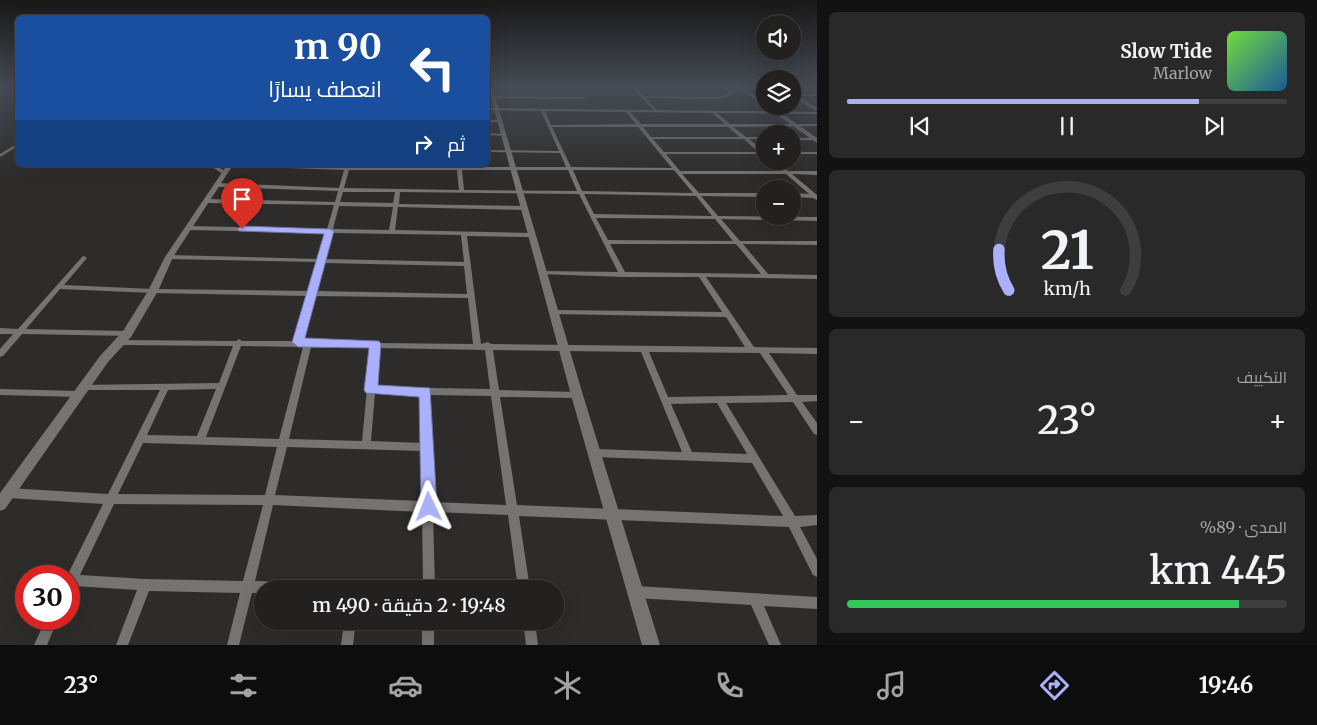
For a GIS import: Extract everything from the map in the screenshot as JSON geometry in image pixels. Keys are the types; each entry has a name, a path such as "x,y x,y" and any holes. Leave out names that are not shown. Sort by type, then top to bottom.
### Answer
{"street":[{"path":"497,116 501,121 512,169 651,645"},
{"path":"545,116 580,192 623,275"},
{"path":"631,116 766,276"},
{"path":"720,116 756,147"},
{"path":"782,116 816,140"},
{"path":"490,121 501,121"},
{"path":"550,126 638,124 817,125"},
{"path":"490,134 504,134"},
{"path":"650,138 756,138"},
{"path":"801,139 816,140"},
{"path":"0,156 15,146"},
{"path":"490,151 562,152"},
{"path":"662,153 756,153"},
{"path":"801,153 817,153"},
{"path":"0,504 104,359 124,338 153,291 169,257 229,168 399,167 817,173"},
{"path":"233,645 283,442 311,293 347,168"},
{"path":"459,169 462,191"},
{"path":"784,170 816,197"},
{"path":"219,185 341,190 756,195"},
{"path":"392,232 398,191"},
{"path":"801,196 816,197"},
{"path":"208,201 396,207 524,208"},
{"path":"593,216 716,216 817,219"},
{"path":"189,228 531,235"},
{"path":"464,234 477,345"},
{"path":"606,242 817,243"},
{"path":"169,257 468,264"},
{"path":"0,354 84,258"},
{"path":"542,273 817,277"},
{"path":"701,275 752,351"},
{"path":"58,287 153,291 471,296"},
{"path":"554,312 728,315"},
{"path":"0,331 239,342 817,351"},
{"path":"200,440 239,342"},
{"path":"366,445 375,344"},
{"path":"488,345 523,580"},
{"path":"643,348 689,456"},
{"path":"763,351 817,430"},
{"path":"0,392 166,386 222,386"},
{"path":"78,565 166,386"},
{"path":"371,390 577,395"},
{"path":"426,392 429,580"},
{"path":"665,401 817,398"},
{"path":"720,401 792,522 817,571"},
{"path":"141,439 427,447"},
{"path":"595,453 755,460"},
{"path":"8,494 110,499 269,500 792,522 817,520"},
{"path":"80,582 146,585 254,585"},
{"path":"122,645 146,585"},
{"path":"636,592 817,603"},
{"path":"754,599 775,645"},
{"path":"40,645 47,630"},
{"path":"347,645 349,630"},
{"path":"428,630 428,645"},
{"path":"530,630 532,645"}],"route":[{"path":"242,229 330,231 298,342 375,344 371,390 426,392 429,507"}]}
